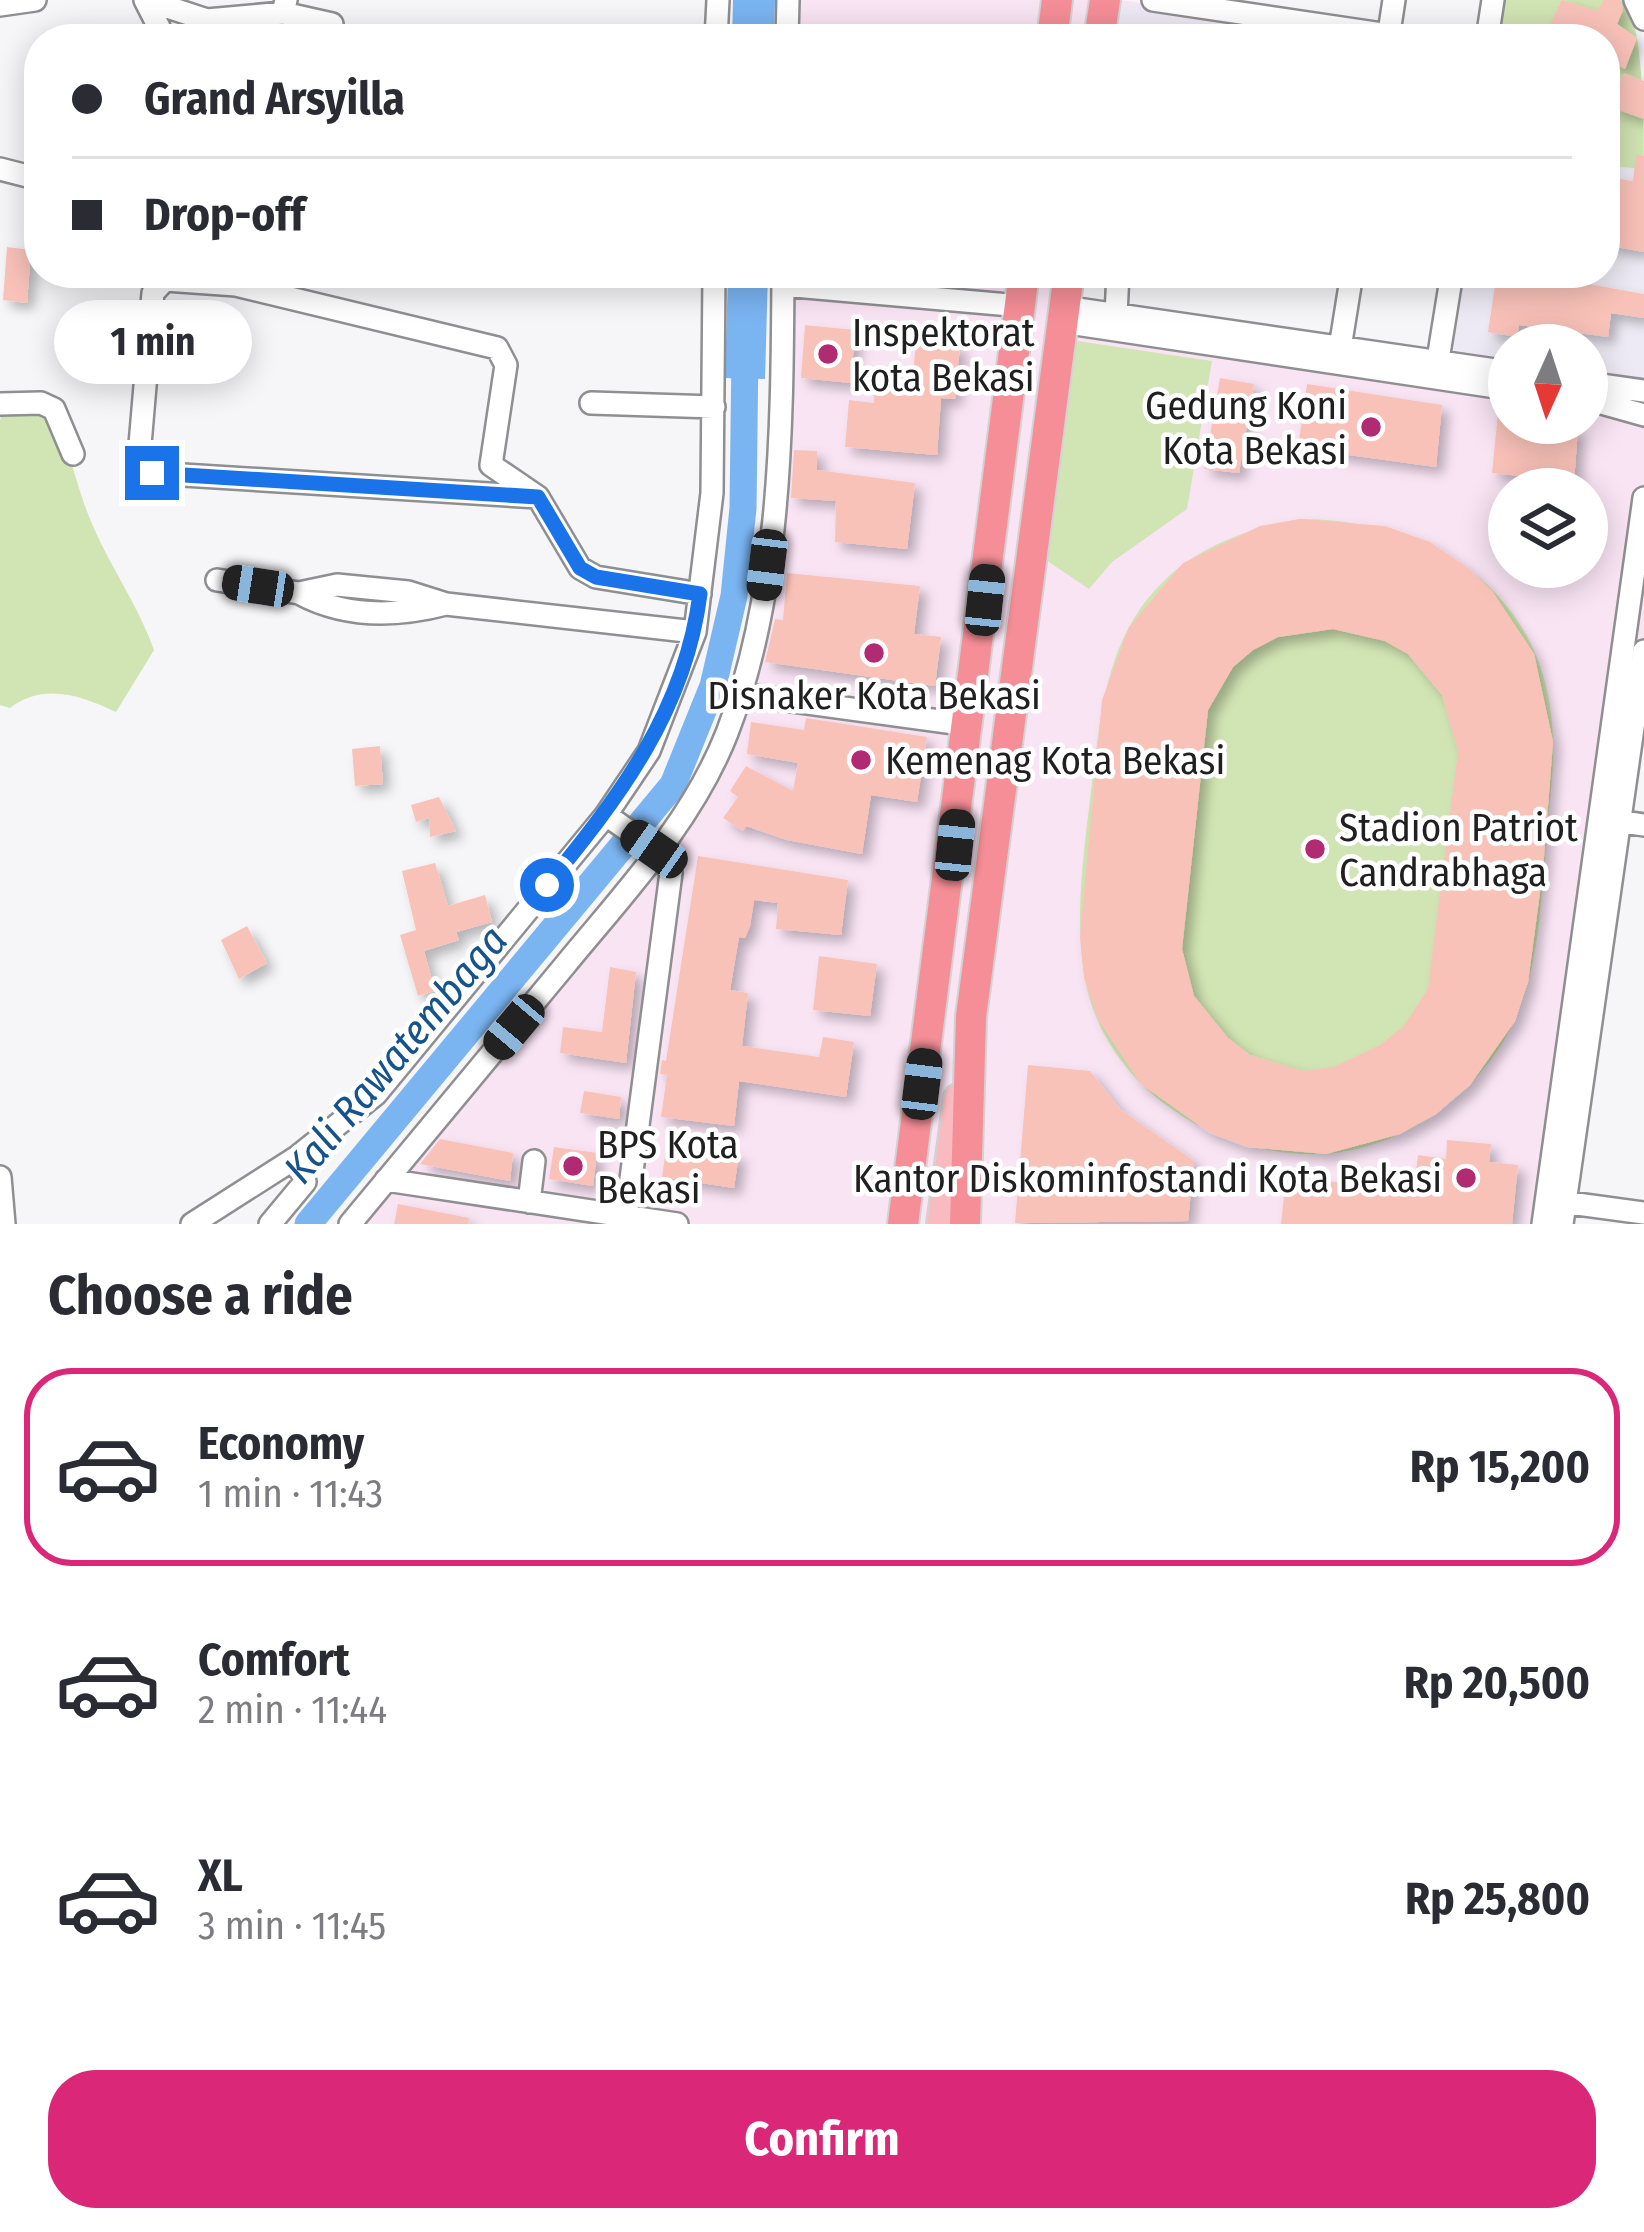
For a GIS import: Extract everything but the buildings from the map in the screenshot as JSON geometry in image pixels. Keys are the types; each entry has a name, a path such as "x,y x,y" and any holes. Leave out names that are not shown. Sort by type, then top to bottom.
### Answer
{"highway":[{"path":"905,1220 1022,288"},
{"path":"965,1224 971,1017 1067,288"}],"main road":[{"path":"941,1224 971,1017"}],"street":[{"path":"0,5 35,0"},
{"path":"146,0 207,20 318,24"},
{"path":"1153,0 1292,24"},
{"path":"1636,0 1644,19"},
{"path":"1254,24 1256,15"},
{"path":"158,288 153,293 139,456 152,473 538,497"},
{"path":"248,288 497,348 506,365 491,464 538,497 580,568 596,577 700,594"},
{"path":"192,1224 297,1157 376,1094 610,818 649,752 695,632 712,493 714,288"},
{"path":"350,1224 656,850 704,782 741,694 771,531 783,288"},
{"path":"862,288 1020,306"},
{"path":"1116,315 1117,288"},
{"path":"1341,345 1350,288"},
{"path":"1437,370 1450,288"},
{"path":"1063,315 1116,315 1341,345 1488,383"},
{"path":"1063,315 1437,370 1488,371"},
{"path":"1608,386 1644,391"},
{"path":"0,404 41,403 55,410 73,454"},
{"path":"591,403 714,407"},
{"path":"1608,406 1644,415"},
{"path":"1543,1224 1559,1209 1644,498"},
{"path":"217,580 299,592 317,603 374,613 446,604 695,632"},
{"path":"1607,820 1644,651"},
{"path":"741,694 969,725"},
{"path":"610,818 656,850 671,873 626,1216"},
{"path":"1607,820 1644,825"},
{"path":"270,1224 305,1182 297,1157"},
{"path":"529,1202 534,1161"},
{"path":"0,1180 4,1224"},
{"path":"386,1180 676,1224"},
{"path":"1559,1209 1644,1213"}],"shaded area":[{"path":"787,0 1122,0 1250,22 1250,24 786,24"},
{"path":"1121,3 1250,22 1250,24 1118,24"},
{"path":"1620,167 1644,169 1644,385 1608,381 1608,324 1488,324 1488,364 1453,356 1449,344 1456,288 1620,288"},
{"path":"782,288 1082,288 1080,302 1488,368 1488,444 1608,444 1608,387 1644,393 1644,640 1562,1224 352,1224 704,783 762,600"}],"green space":[{"path":"1502,0 1624,0 1639,53 1644,169 1620,167 1620,24 1498,24"},
{"path":"1077,341 1212,361 1187,509 1112,562 1089,589 1043,558"},
{"path":"37,406 57,429 95,531 154,650 116,712 63,694 36,695 10,708 0,705 0,421 3,408"},
{"name":"Stadion Patriot Candrabhaga","path":"1300,519 1350,523 1397,534 1440,552 1477,576 1509,608 1532,647 1547,692 1553,744 1534,957 1522,1001 1500,1048 1460,1094 1436,1113 1381,1142 1322,1154 1281,1152 1242,1143 1169,1107 1138,1081 1113,1049 1095,1013 1084,973 1080,902 1084,854 1099,731 1116,656 1139,610 1171,574 1204,551 1260,528"}],"water":[{"path":"733,0 775,0 774,24 732,24"},
{"path":"728,288 768,288 765,379 725,378"}],"waterway":[{"name":"Kali Rawatembaga","path":"308,1224 673,785 713,686 734,596 743,508 746,288"}],"place":[{"name":"Inspektorat kota Bekasi","path":"828,354"},
{"name":"Gedung Koni Kota Bekasi","path":"1371,427"},
{"name":"Disnaker Kota Bekasi","path":"874,653"},
{"name":"Kemenag Kota Bekasi","path":"861,760"},
{"name":"Stadion Patriot Candrabhaga","path":"1315,849"},
{"name":"BPS Kota Bekasi","path":"573,1166"},
{"name":"Kantor Diskominfostandi Kota Bekasi","path":"1466,1178"}],"route":[{"path":"152,473 538,497 566,552 580,568 596,577 700,594 687,664 649,752 606,815 547,885"}]}
